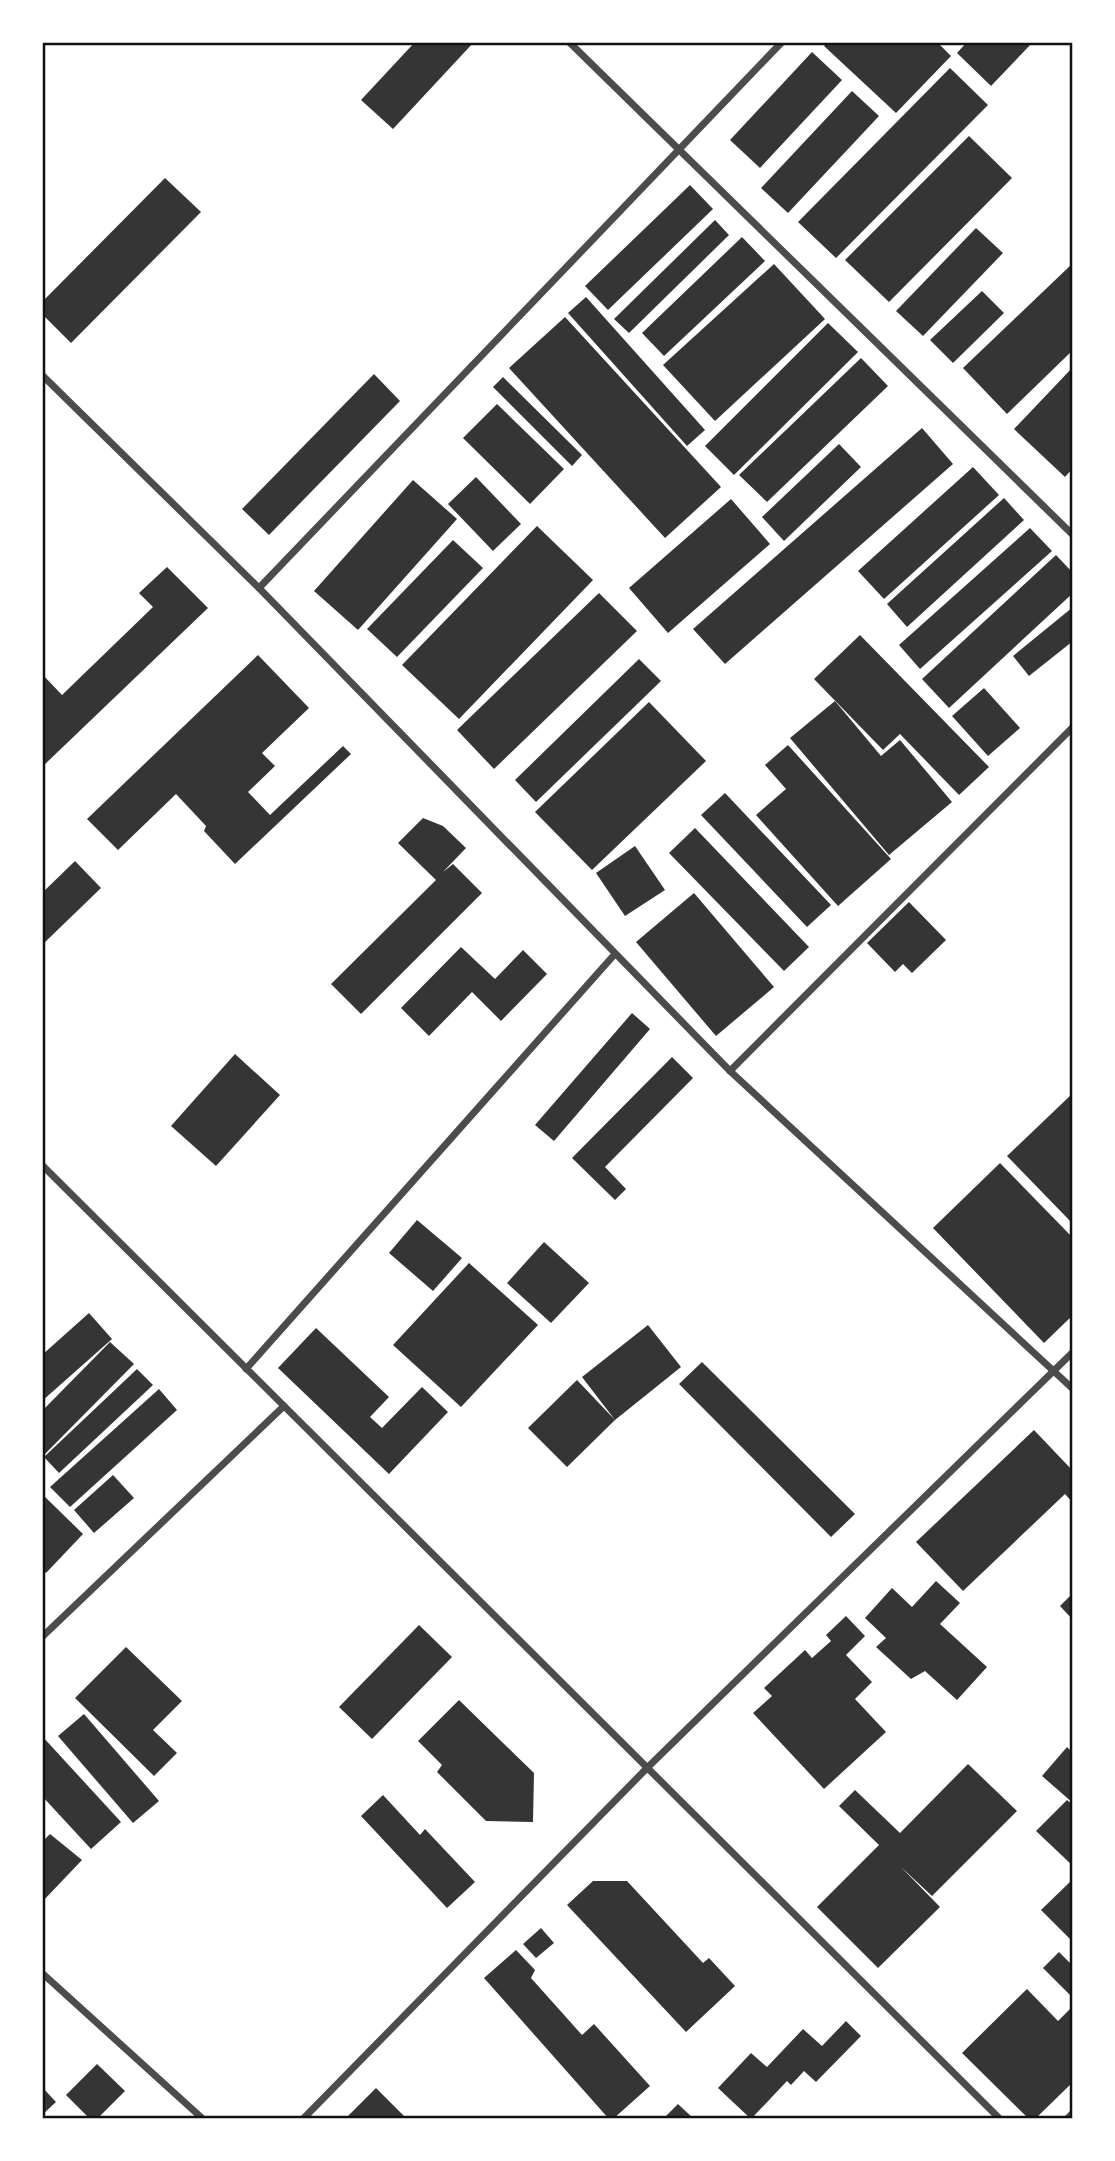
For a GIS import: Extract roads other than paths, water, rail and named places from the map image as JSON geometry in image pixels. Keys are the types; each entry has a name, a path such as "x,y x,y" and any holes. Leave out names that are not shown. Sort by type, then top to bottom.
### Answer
{"street":[{"path":"569,42 1073,535"},
{"path":"260,588 782,42"},
{"path":"42,375 260,588 614,955 730,1071 1073,1389"},
{"path":"730,1071 1073,727"},
{"path":"246,1369 614,955"},
{"path":"42,1166 1000,2119"},
{"path":"303,2119 648,1768 1073,1352"},
{"path":"42,1637 284,1406"},
{"path":"42,1973 203,2119"},
{"path":"1067,2119 1073,2113"}]}
